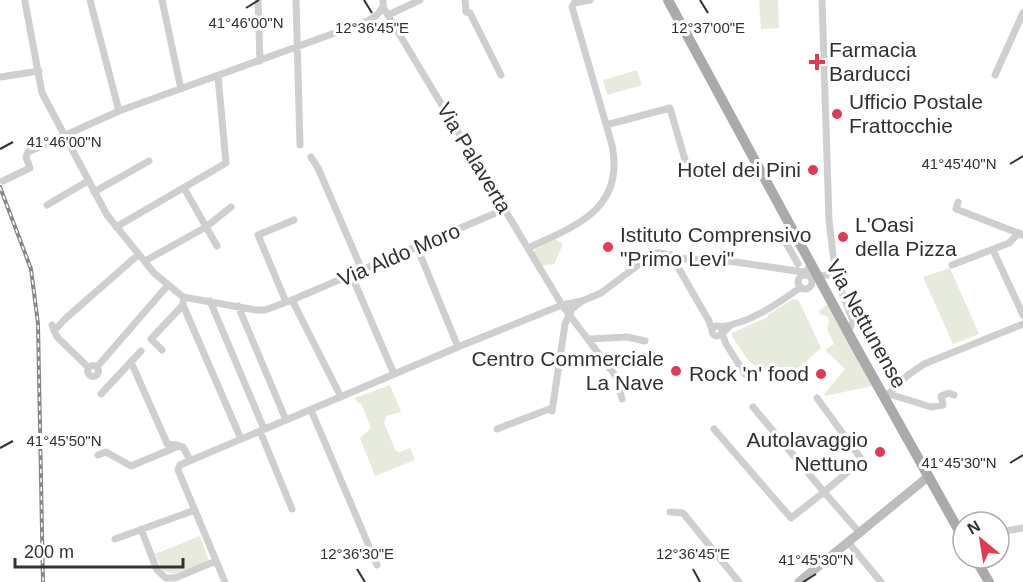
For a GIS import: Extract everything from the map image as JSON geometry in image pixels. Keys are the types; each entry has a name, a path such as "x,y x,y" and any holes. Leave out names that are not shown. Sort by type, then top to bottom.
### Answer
{"main road":[{"name":"Via Nettunense","path":"668,0 848,333 886,396 951,516"},
{"path":"799,582 929,476"}],"street":[{"path":"90,0 119,111"},
{"path":"162,0 181,89"},
{"path":"258,0 260,61"},
{"path":"296,0 300,145"},
{"path":"388,15 420,0"},
{"path":"465,0 466,12 470,13 501,75"},
{"path":"528,248 578,225 599,206 607,194 613,173 613,153 572,7 574,3 590,0"},
{"path":"822,0 830,220 836,274 853,321 848,333"},
{"name":"Via Aldo Moro","path":"25,1 42,93 66,135 88,181 105,213 145,261 183,301 210,302 261,310 289,301 505,209"},
{"path":"3,182 29,170 27,153 119,111 368,21 377,15 383,3"},
{"name":"Via Palaverta","path":"383,3 388,15 562,305 590,339 619,381 622,399"},
{"path":"995,75 1023,13"},
{"path":"0,77 39,71"},
{"path":"116,226 226,164 218,76"},
{"path":"606,125 670,108 685,160"},
{"path":"311,158 318,168 362,270"},
{"path":"94,192 149,161"},
{"path":"47,205 88,181"},
{"path":"184,188 217,246"},
{"path":"952,266 1010,243 1021,234 956,209 958,202"},
{"path":"145,261 206,227 231,207"},
{"path":"294,220 258,235 289,301 340,397"},
{"path":"790,226 782,233 782,236 798,264"},
{"path":"417,248 458,347"},
{"path":"993,250 1023,315"},
{"path":"110,385 94,365 88,367 57,337 53,328 139,254"},
{"path":"225,582 178,467 190,460 458,347 562,305 582,301 601,293 654,254 727,261 803,272 810,267 810,263"},
{"path":"671,255 709,321 718,330 745,374"},
{"path":"351,274 394,374"},
{"path":"718,330 774,306 819,279 836,274"},
{"path":"97,371 168,285"},
{"path":"162,350 151,339 183,301 241,439"},
{"path":"497,429 552,410 565,324 575,306 582,301"},
{"path":"210,302 292,509"},
{"path":"238,306 286,420"},
{"path":"886,396 914,371 927,363 1023,324"},
{"path":"590,339 627,338 645,341"},
{"path":"101,394 141,351"},
{"path":"131,362 167,444 183,447 190,460"},
{"path":"886,396 931,407 943,405 941,396 949,393 954,395"},
{"path":"714,429 791,518 862,460 817,398"},
{"path":"753,407 859,532"},
{"path":"311,410 377,565"},
{"path":"98,456 106,452 131,466 179,446"},
{"path":"115,539 195,510"},
{"path":"670,512 683,513 740,582"},
{"path":"141,529 157,570 166,578 176,578 216,561"},
{"path":"848,542 881,582"}],"shaded area":[{"path":"759,0 778,0 779,28 761,29"},
{"path":"637,70 642,85 607,95 603,80"},
{"path":"555,239 563,244 554,264 542,266 534,253 535,249"},
{"path":"950,268 979,334 953,344 923,277"},
{"path":"793,299 799,301 821,348 795,371 791,367 767,368 754,365 745,356 732,333 768,317"},
{"path":"827,304 872,386 825,396 824,394 845,369 825,350 834,344 827,329 828,317 820,314 819,311"},
{"path":"390,385 401,412 386,416 384,423 396,451 400,452 410,448 415,460 375,476 360,438 371,428 361,403 358,404 355,398"},
{"path":"200,536 209,561 174,574 163,571 155,554"}],"railway":[{"path":"0,187 31,269 38,324 43,582"}],"place":[{"name":"Farmacia Barducci","path":"817,62"},
{"name":"Ufficio Postale Frattocchie","path":"837,114"},
{"name":"Hotel dei Pini","path":"813,170"},
{"name":"L'Oasi della Pizza","path":"843,237"},
{"name":"Istituto Comprensivo \"Primo Levi\"","path":"608,247"},
{"name":"Centro Commerciale La Nave","path":"676,371"},
{"name":"Rock 'n' food","path":"821,374"},
{"name":"Autolavaggio Nettuno","path":"880,452"}]}
